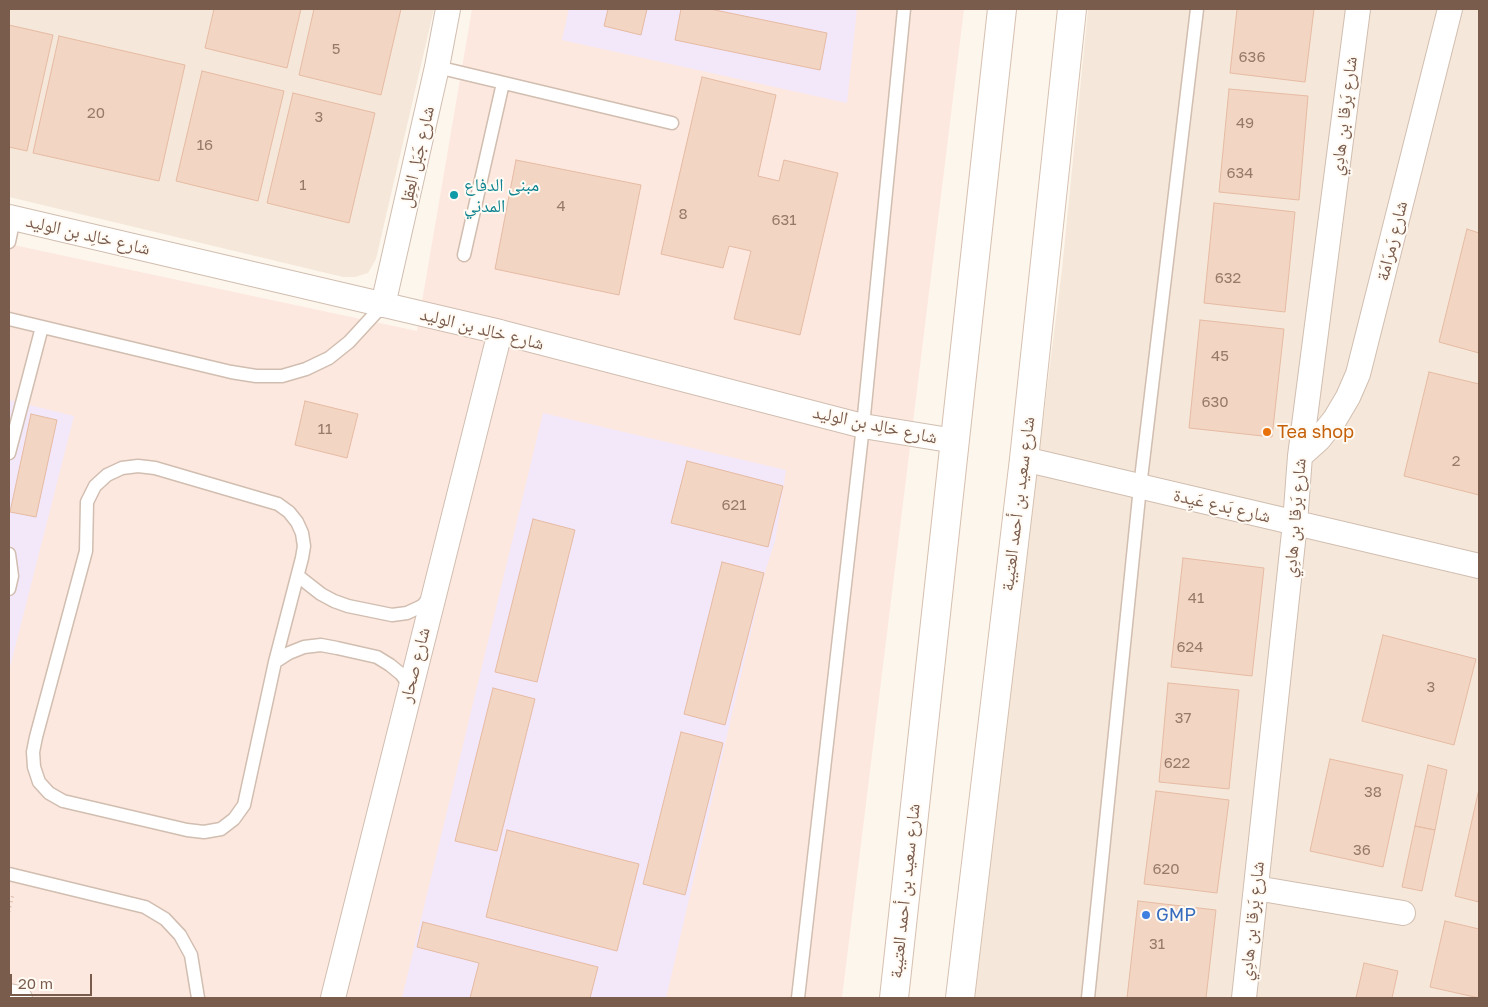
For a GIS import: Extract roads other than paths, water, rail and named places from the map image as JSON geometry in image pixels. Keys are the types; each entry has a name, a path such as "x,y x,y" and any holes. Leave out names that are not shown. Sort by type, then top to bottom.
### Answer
{"main road":[{"name":"شارع سعيد بن أحمد العتيبة","path":"894,998 1002,9"},
{"name":"شارع سعيد بن أحمد العتيبة","path":"960,998 1024,459 1072,9"}],"street":[{"name":"شارع جَبَل العِقِل","path":"384,305 437,67 448,9"},
{"name":"شارع بَرقا بن هادِي","path":"1244,998 1295,524 1300,456 1358,9"},
{"name":"شارع رَمرَامَة","path":"1300,456 1319,439 1335,419 1348,397 1358,374 1450,9"},
{"name":"شارع خالِد بن الوليد","path":"11,217 500,332 864,426 955,441"},
{"name":"شارع صحار","path":"333,998 500,332"},
{"name":"شارع بَدع عَيِدة","path":"1024,459 1479,566"},
{"path":"1256,888 1403,913"},
{"path":"9,996 20,998"}],"lane":[{"path":"798,998 864,426 904,9"},
{"path":"1088,998 1140,487 1197,9"},
{"path":"437,67 672,123"},
{"path":"464,255 503,83"},
{"path":"9,242 11,217"},
{"path":"9,319 231,372 256,376 282,376 306,369 329,358 348,342 384,305"},
{"path":"9,453 42,327"},
{"path":"138,466 155,468 278,504 289,512 297,522 302,533 304,546 275,662 244,805 234,818 221,828 204,832 187,830 62,801 49,793 39,782 34,767 33,752 86,551 87,502 95,486 107,475 122,468 138,466"},
{"path":"9,554 12,576 9,589"},
{"path":"298,576 321,594 334,601 348,606 392,615 407,613 422,606 433,595"},
{"path":"275,662 289,653 304,647 321,645 377,657 396,669 410,686"},
{"path":"9,874 145,907 165,919 180,935 191,955 198,998"}],"place":[{"name":"مبنى الدفاع المدني","path":"454,195"},
{"name":"Tea shop","path":"1267,432"},
{"name":"GMP","path":"1146,915"}]}
